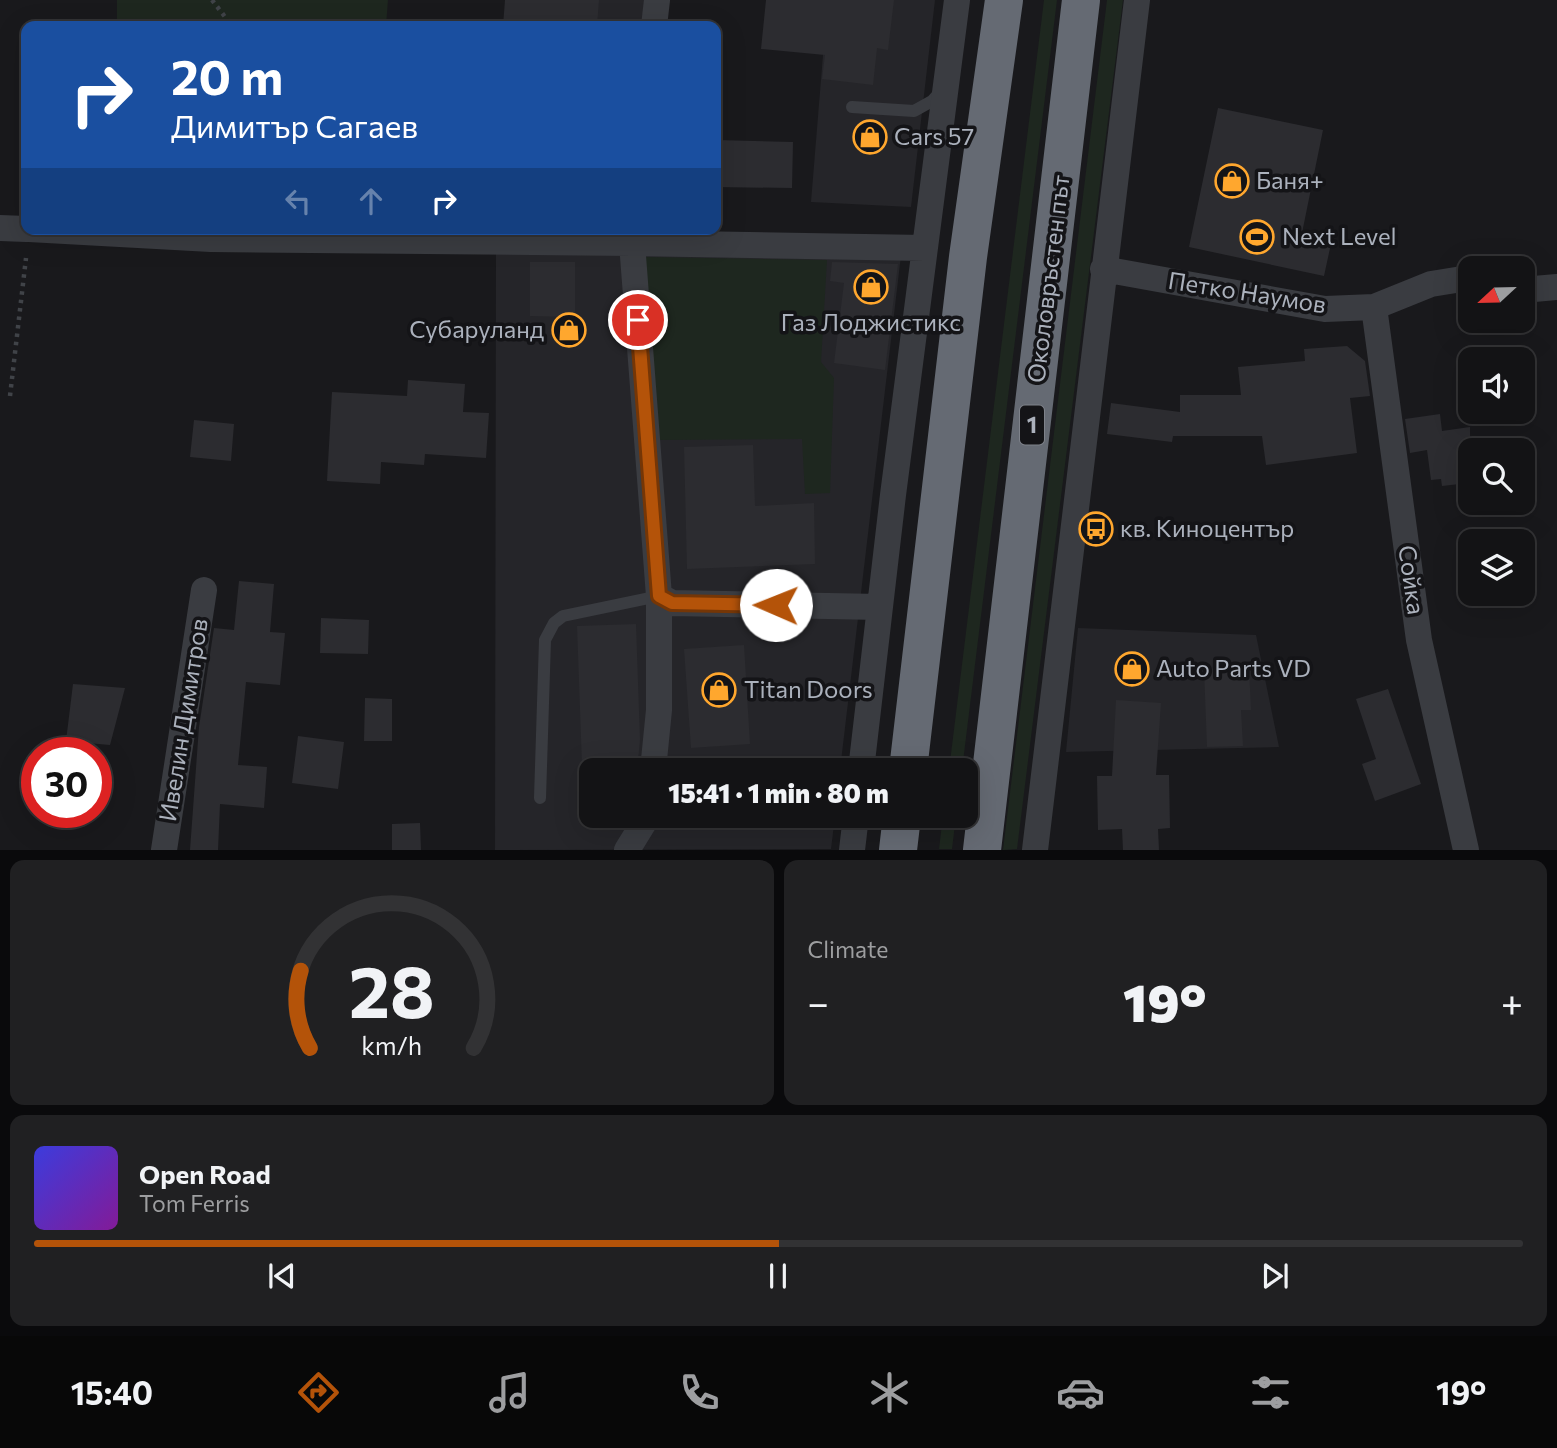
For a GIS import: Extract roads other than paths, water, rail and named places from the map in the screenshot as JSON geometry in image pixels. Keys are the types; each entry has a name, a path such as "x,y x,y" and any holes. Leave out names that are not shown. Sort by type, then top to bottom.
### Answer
{"highway":[{"path":"909,758 968,257 1004,0"},
{"name":"Околовръстен път","path":"982,849 1081,0"},
{"path":"898,849 901,828"}],"street":[{"path":"655,21 657,0"},
{"path":"862,758 957,0"},
{"path":"1035,849 1137,0"},
{"path":"0,228 21,229"},
{"path":"138,235 211,239 633,236 924,248"},
{"path":"633,236 659,596 659,710 654,758"},
{"name":"Петко Наумов","path":"1104,269 1325,309 1374,307 1431,284 1458,280"},
{"path":"1535,289 1557,287"},
{"name":"Сойка","path":"1374,307 1419,640 1466,849"},
{"name":"Ивелин Димитров","path":"164,849 204,590"},
{"path":"659,596 672,603 880,607"},
{"path":"627,849 640,828"},
{"path":"852,849 855,828"}],"lane":[{"path":"852,107 914,111 932,101 945,88"},
{"path":"540,798 545,640 554,623 563,616 659,596"}],"place":[{"name":"Cars 57","path":"870,137"},
{"name":"Баня+","path":"1232,181"},
{"name":"Next Level","path":"1257,237"},
{"name":"Газ Лоджистикс","path":"871,287"},
{"name":"Субаруланд","path":"569,330"},
{"name":"кв. Киноцентър","path":"1096,529"},
{"name":"Auto Parts VD","path":"1132,669"},
{"name":"Titan Doors","path":"719,690"}]}
